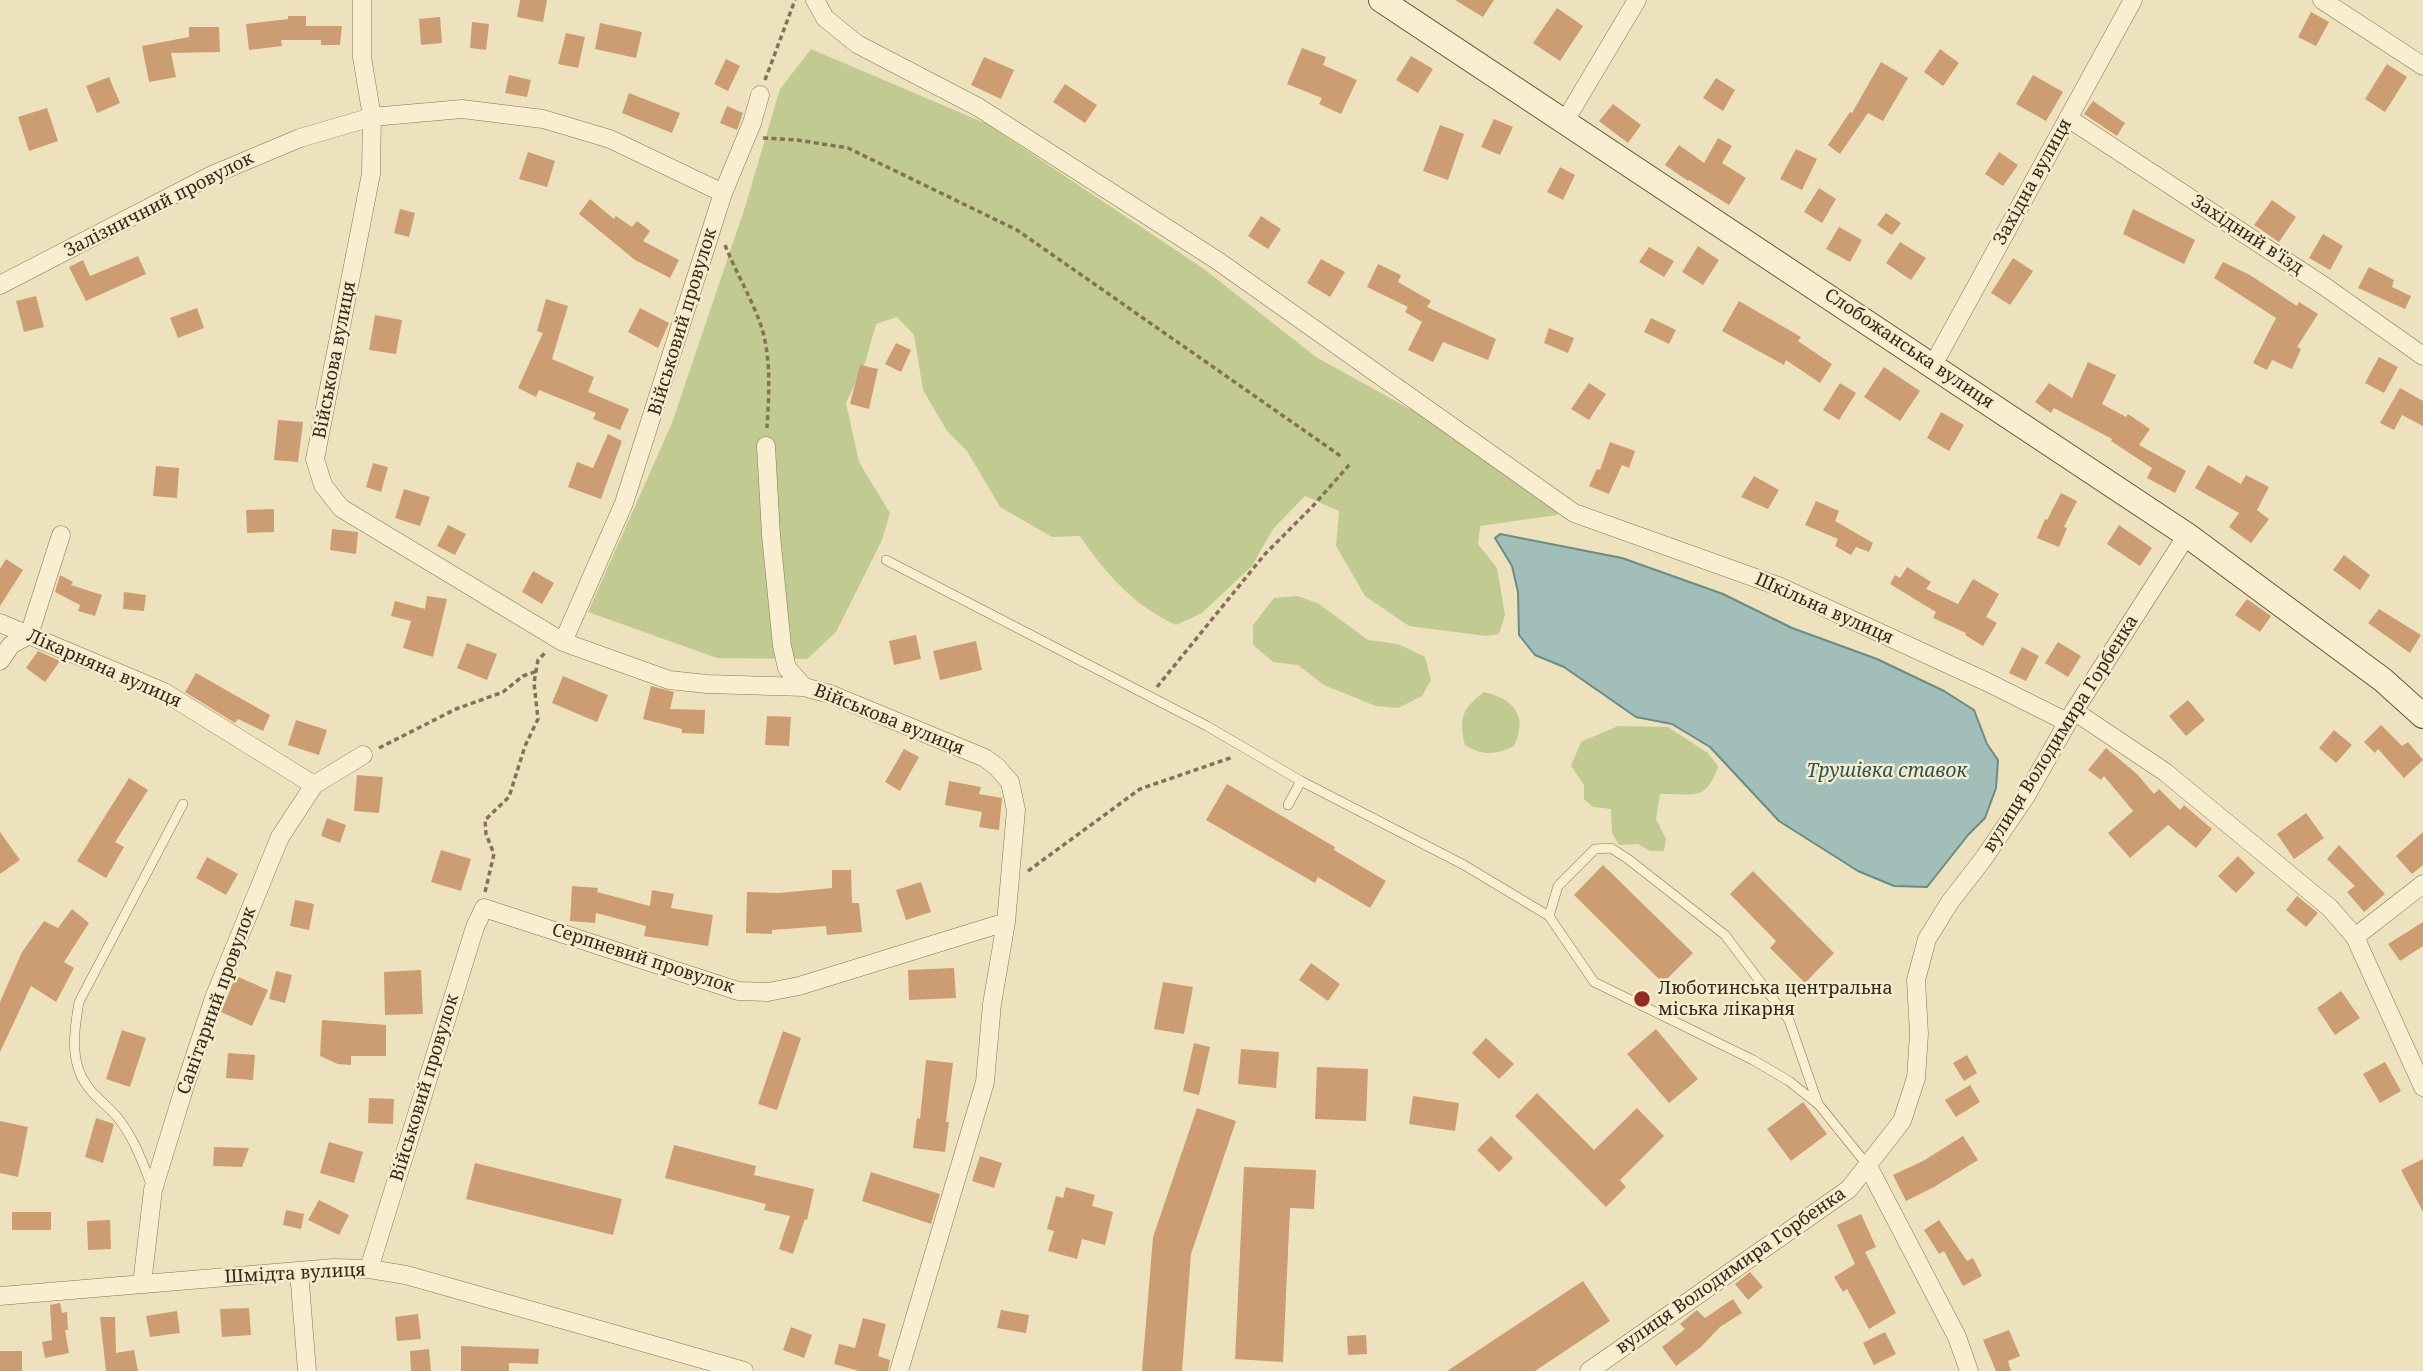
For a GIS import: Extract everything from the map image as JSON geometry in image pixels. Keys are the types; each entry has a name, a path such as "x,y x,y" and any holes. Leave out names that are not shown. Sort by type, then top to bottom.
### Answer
{"street":[{"name":"Військова вулиця","path":"362,0 362,57 372,117 371,174 315,459 323,485 341,509 563,642 669,680 804,687 843,699 985,758 998,767 1010,782 1016,810 1006,922 992,1004 985,1082 898,1371"},
{"name":"Шкільна вулиця","path":"815,0 825,18 857,44 978,107 1218,261 1574,513 1778,586 1987,682 2070,716 2165,772 2330,908 2355,937 2423,1087"},
{"name":"Слобожанська вулиця","path":"1381,0 2187,535 2383,680 2423,716"},
{"path":"1565,121 1637,0"},
{"name":"Західна вулиця","path":"1933,365 2133,0"},
{"path":"2322,0 2423,65"},
{"name":"Військовий провулок","path":"563,642 624,503 723,193 760,95"},
{"name":"Залізничний провулок","path":"0,285 212,175 300,138 372,117 462,108 543,119 610,139 723,193"},
{"name":"Західний в'їзд","path":"2068,118 2325,286 2423,356"},
{"path":"766,446 771,535 782,646 788,668 804,687"},
{"path":"0,661 11,645 29,635 61,535"},
{"name":"вулиця Володимира Горбенка","path":"1589,1371 1849,1189 1902,1121 1916,1078 1919,1034 1916,980 1927,939 1950,902 2026,796 2070,716 2187,535"},
{"name":"Лікарняна вулиця","path":"0,623 163,692 314,785"},
{"name":"Санітарний провулок","path":"142,1284 153,1190 214,998 280,837 314,785 363,755"},
{"path":"2355,937 2423,884"},
{"name":"Військовий провулок","path":"369,1269 475,927 484,908"},
{"name":"Серпневий провулок","path":"484,908 738,991 768,992 799,986 1006,922"},
{"path":"1868,1166 1957,1337 1969,1371"},
{"name":"Шмідта вулиця","path":"0,1296 334,1268 369,1269 406,1275 744,1371"},
{"path":"299,1271 307,1371"}],"lane":[{"path":"886,560 1149,697 1300,781 1464,865 1549,916 1594,982 1753,1060 1789,1081 1819,1105 1868,1166"},
{"path":"1287,805 1300,781"},
{"path":"153,1190 139,1153 119,1119 86,1086 75,1060 74,1032 79,1002 183,804"},
{"path":"1549,916 1558,886 1595,849 1611,848 1628,859 1725,935 1789,1020 1819,1105"}],"path":[{"path":"760,95 795,0"},
{"path":"746,137 797,140 848,148 1017,230 1342,457"},
{"path":"716,216 726,248 760,322 769,383 766,446"},
{"path":"1149,697 1265,554 1350,464"},
{"path":"484,908 485,882 494,854 486,834 485,820 509,797 525,746 538,719 534,683 538,660 563,642"},
{"path":"363,755 456,709 503,692 523,676 537,671"},
{"path":"1009,884 1140,789 1250,751"}],"green space":[{"path":"811,49 987,124 1204,269 1316,357 1563,494 1557,515 1480,526 1478,544 1497,568 1505,615 1499,634 1486,636 1409,626 1365,596 1336,546 1339,511 1305,496 1273,529 1252,566 1202,613 1176,625 1147,608 1122,587 1080,536 1052,537 1000,507 967,451 947,431 923,390 914,335 897,317 876,324 865,363 846,403 859,462 890,513 882,540 836,632 807,659 717,658 588,612 672,423 745,207 780,89"},
{"path":"1298,596 1319,604 1368,640 1398,644 1425,657 1431,680 1422,696 1398,708 1376,706 1324,685 1298,665 1273,662 1253,645 1253,625 1274,598"},
{"path":"1484,692 1504,699 1516,711 1520,726 1514,746 1489,753 1465,745 1462,728 1464,714 1471,703"},
{"path":"1618,726 1668,727 1708,753 1718,766 1709,786 1697,794 1660,794 1656,819 1666,839 1664,851 1650,851 1638,844 1619,845 1612,833 1611,809 1593,807 1584,799 1584,785 1571,766 1581,742"}],"water":[{"name":"Трушівка ставок","path":"1500,534 1622,558 1723,594 1792,628 1877,659 1944,691 1974,710 1987,744 1998,760 1996,788 1985,818 1927,887 1894,886 1858,871 1779,821 1710,747 1672,724 1636,717 1564,667 1535,655 1519,635 1518,592 1512,566 1495,538"}],"building":[{"path":"520,0 547,0 543,22 517,17"},
{"path":"1455,0 1494,0 1483,17"},
{"path":"1557,8 1583,26 1560,61 1533,43"},
{"path":"2311,12 2329,22 2316,46 2298,37"},
{"path":"288,16 306,16 306,26 342,26 340,45 321,45 321,40 281,40 282,46 249,50 246,24 288,19"},
{"path":"440,17 442,43 421,45 419,19"},
{"path":"472,22 489,24 486,50 470,48"},
{"path":"600,23 642,32 636,58 595,49"},
{"path":"189,27 219,27 220,52 171,53 176,77 149,82 142,46 189,37"},
{"path":"566,33 585,37 578,68 558,64"},
{"path":"1302,48 1326,57 1323,65 1357,80 1341,114 1319,104 1322,98 1287,84"},
{"path":"1940,49 1959,63 1943,86 1924,72"},
{"path":"1411,56 1433,69 1418,93 1396,80"},
{"path":"984,57 1014,70 1001,99 971,85"},
{"path":"726,59 740,66 728,91 714,84"},
{"path":"1881,62 1908,78 1883,121 1868,113 1840,154 1828,145 1850,112 1852,113"},
{"path":"2387,64 2407,77 2385,112 2365,99"},
{"path":"509,75 531,80 527,97 505,93"},
{"path":"2033,75 2063,92 2046,121 2016,104"},
{"path":"109,77 120,103 97,113 86,86"},
{"path":"1716,78 1735,90 1723,111 1703,98"},
{"path":"1065,84 1097,105 1085,123 1053,102"},
{"path":"629,93 680,113 672,133 622,113"},
{"path":"2093,101 2125,123 2117,136 2084,114"},
{"path":"1613,104 1641,125 1628,143 1599,121"},
{"path":"727,106 743,113 737,130 720,123"},
{"path":"47,108 58,141 29,151 18,117"},
{"path":"1494,119 1513,127 1500,155 1481,147"},
{"path":"1440,125 1464,134 1448,180 1423,171"},
{"path":"1718,138 1732,146 1722,163 1746,178 1729,205 1665,165 1679,145 1704,163"},
{"path":"1796,149 1817,159 1802,190 1780,179"},
{"path":"528,152 555,161 547,187 519,179"},
{"path":"1999,152 2018,165 2003,186 1985,174"},
{"path":"1560,167 1575,175 1563,200 1547,192"},
{"path":"1819,188 1836,199 1822,223 1804,212"},
{"path":"590,199 614,219 616,216 632,227 637,221 650,231 643,241 679,260 670,278 635,260 579,214"},
{"path":"2272,200 2296,217 2279,242 2254,225"},
{"path":"400,209 415,213 409,237 394,233"},
{"path":"2133,209 2195,240 2184,264 2123,234"},
{"path":"1886,213 1901,223 1892,235 1877,225"},
{"path":"1261,216 1281,229 1268,249 1248,236"},
{"path":"1839,227 1862,240 1850,262 1826,249"},
{"path":"2323,234 2343,246 2330,270 2309,258"},
{"path":"1900,242 1926,258 1911,280 1886,263"},
{"path":"1698,246 1719,260 1703,285 1682,272"},
{"path":"1649,247 1674,261 1664,277 1639,262"},
{"path":"138,256 146,274 86,301 69,267 83,260 90,276"},
{"path":"2013,258 2033,271 2010,305 1991,293"},
{"path":"1321,259 1345,272 1330,297 1307,283"},
{"path":"2223,262 2250,275 2297,306 2299,302 2318,314 2297,347 2301,349 2292,369 2272,360 2267,370 2253,363 2276,318 2214,278"},
{"path":"1378,264 1401,275 1398,282 1431,301 1427,307 1496,339 1488,360 1443,342 1433,362 1408,350 1422,322 1405,312 1408,307 1367,287"},
{"path":"2369,267 2394,280 2392,287 2411,296 2405,309 2358,288"},
{"path":"36,296 44,327 24,332 16,301"},
{"path":"546,299 568,306 552,359 594,377 588,392 629,409 620,430 593,419 596,413 539,390 536,397 518,388 543,333 537,331"},
{"path":"1739,301 1801,337 1798,341 1832,364 1820,383 1786,360 1784,365 1722,331"},
{"path":"197,308 204,328 178,338 170,318"},
{"path":"640,308 669,323 658,348 628,332"},
{"path":"375,315 402,320 396,354 369,350"},
{"path":"1651,318 1676,330 1669,344 1644,332"},
{"path":"1549,328 1574,338 1568,353 1544,343"},
{"path":"896,343 911,350 901,372 885,364"},
{"path":"2379,357 2398,367 2384,393 2365,383"},
{"path":"2088,362 2116,375 2102,404 2126,417 2128,414 2150,429 2139,445 2186,471 2175,493 2147,478 2152,468 2111,441 2112,439 2054,408 2051,413 2035,402 2049,383 2072,398"},
{"path":"860,365 878,369 869,409 850,404"},
{"path":"1884,367 1920,391 1900,421 1864,397"},
{"path":"1589,383 1606,394 1589,420 1571,409"},
{"path":"1840,383 1856,393 1839,420 1823,410"},
{"path":"2400,388 2423,401 2423,426 2402,415 2394,430 2380,423"},
{"path":"1941,412 1964,425 1949,451 1927,438"},
{"path":"278,420 303,422 298,462 274,460"},
{"path":"608,434 622,441 601,499 568,487 577,462 593,468"},
{"path":"1610,442 1635,451 1629,468 1622,465 1609,494 1589,486 1597,469 1600,470"},
{"path":"373,463 388,467 381,492 366,487"},
{"path":"2208,465 2241,484 2246,475 2269,487 2257,510 2269,519 2251,543 2229,527 2239,513 2195,488"},
{"path":"156,466 179,468 177,498 153,496"},
{"path":"1754,476 1779,490 1768,509 1741,497"},
{"path":"404,489 430,497 420,526 395,518"},
{"path":"2061,493 2077,501 2064,527 2067,528 2059,547 2037,538"},
{"path":"1816,501 1839,511 1835,521 1873,543 1869,552 1856,547 1851,555 1835,546 1838,539 1805,525"},
{"path":"274,509 274,532 247,533 246,510"},
{"path":"448,525 466,534 455,555 437,546"},
{"path":"2119,525 2152,548 2140,566 2107,544"},
{"path":"332,529 358,532 356,554 330,550"},
{"path":"2344,555 2370,575 2360,590 2333,570"},
{"path":"6,559 23,570 0,606 0,569"},
{"path":"1907,567 1931,582 1926,589 1958,604 1973,579 1999,594 1986,617 1997,623 1983,646 1965,635 1966,633 1933,618 1936,612 1890,584 1895,575 1900,578"},
{"path":"533,571 554,583 542,604 522,592"},
{"path":"60,575 73,582 71,585 102,595 95,616 78,611 80,605 55,592"},
{"path":"124,592 146,595 144,611 123,609"},
{"path":"427,596 447,599 433,657 403,648 411,621 391,616 395,601 425,609"},
{"path":"2247,599 2271,616 2260,632 2235,615"},
{"path":"2379,609 2421,635 2410,653 2368,623"},
{"path":"916,635 921,659 894,665 889,641"},
{"path":"976,641 982,670 940,680 933,651"},
{"path":"2058,642 2081,656 2068,677 2045,663"},
{"path":"467,643 497,654 487,680 457,668"},
{"path":"2022,647 2039,656 2026,681 2009,673"},
{"path":"38,651 60,661 45,682 26,668"},
{"path":"196,673 270,715 263,731 238,719 235,723 185,692"},
{"path":"563,676 608,695 597,722 552,703"},
{"path":"651,686 674,692 670,709 705,710 704,734 682,733 682,729 643,719"},
{"path":"2188,700 2205,720 2186,736 2169,716"},
{"path":"767,716 791,717 789,746 765,745"},
{"path":"296,720 327,730 319,755 288,745"},
{"path":"2381,725 2402,746 2408,742 2423,760 2404,778 2378,749 2375,753 2364,742"},
{"path":"2334,730 2352,745 2336,763 2319,748"},
{"path":"2106,748 2137,774 2154,794 2159,789 2180,810 2184,805 2212,829 2196,848 2168,825 2130,858 2108,833 2133,811 2104,776 2101,780 2088,770"},
{"path":"904,749 919,757 900,791 885,782"},
{"path":"357,775 383,777 379,813 354,811"},
{"path":"129,778 148,790 115,842 124,847 106,878 77,861"},
{"path":"949,781 981,787 979,794 1002,798 999,830 979,827 982,812 945,805"},
{"path":"1227,784 1335,847 1334,850 1386,881 1370,908 1318,877 1315,883 1206,820"},
{"path":"2306,813 2324,838 2294,859 2277,834"},
{"path":"327,818 346,825 340,843 321,836"},
{"path":"0,832 20,860 0,874"},
{"path":"2423,832 2423,865 2412,874 2396,856"},
{"path":"2339,845 2385,894 2364,912 2347,892 2355,886 2327,859"},
{"path":"441,850 471,859 461,891 431,882"},
{"path":"2238,856 2255,873 2236,893 2218,876"},
{"path":"207,857 238,874 226,895 196,878"},
{"path":"1603,865 1693,953 1663,983 1574,895"},
{"path":"832,870 851,870 852,903 859,903 862,932 827,935 826,926 772,930 772,934 746,933 747,892 779,893 832,888"},
{"path":"1753,871 1834,953 1805,983 1770,948 1776,941 1730,894"},
{"path":"921,882 931,912 906,920 896,890"},
{"path":"572,886 598,888 597,892 650,906 652,890 674,894 671,908 713,915 708,946 644,936 646,926 596,913 595,923 570,921"},
{"path":"2297,896 2318,913 2306,927 2286,910"},
{"path":"295,900 314,904 309,930 290,926"},
{"path":"72,909 89,923 64,962 74,968 56,1002 31,986 0,1052 0,1002 22,952 44,921 58,928"},
{"path":"2423,922 2423,946 2400,961 2388,944"},
{"path":"1311,963 1340,984 1328,1001 1299,980"},
{"path":"954,968 956,998 909,1000 908,970"},
{"path":"421,970 423,1014 385,1015 384,972"},
{"path":"276,971 292,975 285,1003 269,999"},
{"path":"236,976 268,990 252,1026 221,1012"},
{"path":"1163,982 1193,987 1184,1034 1154,1029"},
{"path":"2341,991 2360,1018 2335,1035 2317,1008"},
{"path":"322,1020 386,1025 386,1056 351,1056 351,1065 338,1064 320,1056"},
{"path":"1656,1029 1698,1079 1669,1103 1627,1054"},
{"path":"122,1030 146,1038 130,1087 106,1079"},
{"path":"783,1031 801,1038 777,1110 758,1104"},
{"path":"1486,1038 1514,1064 1499,1079 1472,1053"},
{"path":"1194,1043 1210,1047 1199,1095 1183,1091"},
{"path":"1241,1049 1279,1052 1276,1088 1238,1084"},
{"path":"228,1053 255,1055 253,1080 226,1078"},
{"path":"1967,1055 1977,1073 1964,1081 1953,1063"},
{"path":"926,1060 953,1063 945,1152 913,1148 917,1118 920,1119"},
{"path":"2385,1062 2401,1091 2380,1103 2363,1074"},
{"path":"1317,1067 1368,1069 1366,1121 1315,1119"},
{"path":"1970,1085 1980,1102 1956,1117 1945,1100"},
{"path":"1537,1093 1594,1150 1637,1108 1664,1136 1620,1180 1626,1187 1606,1207 1515,1116"},
{"path":"1413,1096 1459,1103 1455,1131 1409,1124"},
{"path":"369,1098 394,1099 393,1124 368,1123"},
{"path":"1803,1102 1827,1134 1791,1161 1767,1129"},
{"path":"1197,1108 1236,1121 1191,1254 1182,1371 1142,1371 1153,1237"},
{"path":"96,1118 114,1124 103,1163 85,1157"},
{"path":"0,1121 28,1127 18,1177 0,1173"},
{"path":"1491,1136 1513,1158 1499,1172 1477,1150"},
{"path":"1963,1136 1978,1160 1906,1201 1893,1175 1923,1161"},
{"path":"329,1142 363,1152 354,1183 320,1173"},
{"path":"674,1145 756,1166 754,1175 814,1189 807,1220 805,1219 793,1254 779,1249 790,1216 764,1210 766,1204 665,1178"},
{"path":"214,1147 249,1148 242,1167 213,1166"},
{"path":"980,1156 1002,1163 994,1188 972,1181"},
{"path":"2423,1159 2423,1212 2401,1170"},
{"path":"475,1163 622,1199 613,1235 466,1199"},
{"path":"1244,1167 1316,1170 1314,1209 1290,1208 1283,1362 1235,1359"},
{"path":"871,1172 940,1194 931,1224 862,1201"},
{"path":"1066,1187 1095,1195 1092,1206 1113,1212 1105,1245 1082,1239 1077,1259 1048,1251 1054,1231 1047,1229 1056,1196 1063,1198"},
{"path":"319,1200 349,1215 339,1235 308,1220"},
{"path":"286,1210 304,1214 301,1229 283,1225"},
{"path":"12,1212 51,1212 51,1230 12,1230"},
{"path":"1861,1214 1876,1247 1865,1252 1896,1313 1869,1329 1847,1289 1843,1292 1834,1277 1855,1264 1837,1225"},
{"path":"110,1220 111,1249 88,1250 87,1221"},
{"path":"1939,1220 1967,1261 1973,1258 1982,1276 1963,1286 1944,1251 1939,1254 1924,1230"},
{"path":"1750,1272 1763,1287 1748,1300 1735,1284"},
{"path":"1583,1281 1610,1321 1535,1371 1447,1371"},
{"path":"1733,1299 1742,1313 1720,1327 1701,1347 1676,1366 1662,1347 1685,1329 1680,1324 1697,1310 1705,1318"},
{"path":"60,1303 62,1313 67,1312 68,1330 65,1330 69,1353 45,1358 42,1342 52,1340 50,1305"},
{"path":"249,1308 251,1335 222,1337 220,1309"},
{"path":"1001,1310 1029,1315 1026,1333 997,1328"},
{"path":"177,1311 180,1333 150,1337 146,1316"},
{"path":"418,1314 421,1339 397,1341 395,1317"},
{"path":"100,1317 115,1317 116,1353 134,1350 138,1371 106,1371"},
{"path":"863,1318 886,1324 878,1356 890,1360 888,1371 859,1371 834,1364 839,1344 855,1348"},
{"path":"791,1327 812,1335 804,1358 783,1350"},
{"path":"2009,1330 2020,1356 2008,1361 2011,1371 1996,1371 1983,1340"},
{"path":"1885,1332 1896,1354 1874,1365 1863,1343"},
{"path":"1366,1335 1367,1354 1348,1355 1347,1336"},
{"path":"461,1346 539,1349 538,1364 509,1363 509,1371 461,1371"},
{"path":"429,1349 431,1371 411,1371 410,1351"},
{"path":"0,1351 22,1351 22,1371 0,1371"}],"place":[{"name":"Люботинська центральна міська лікарня","path":"1642,999"}]}
